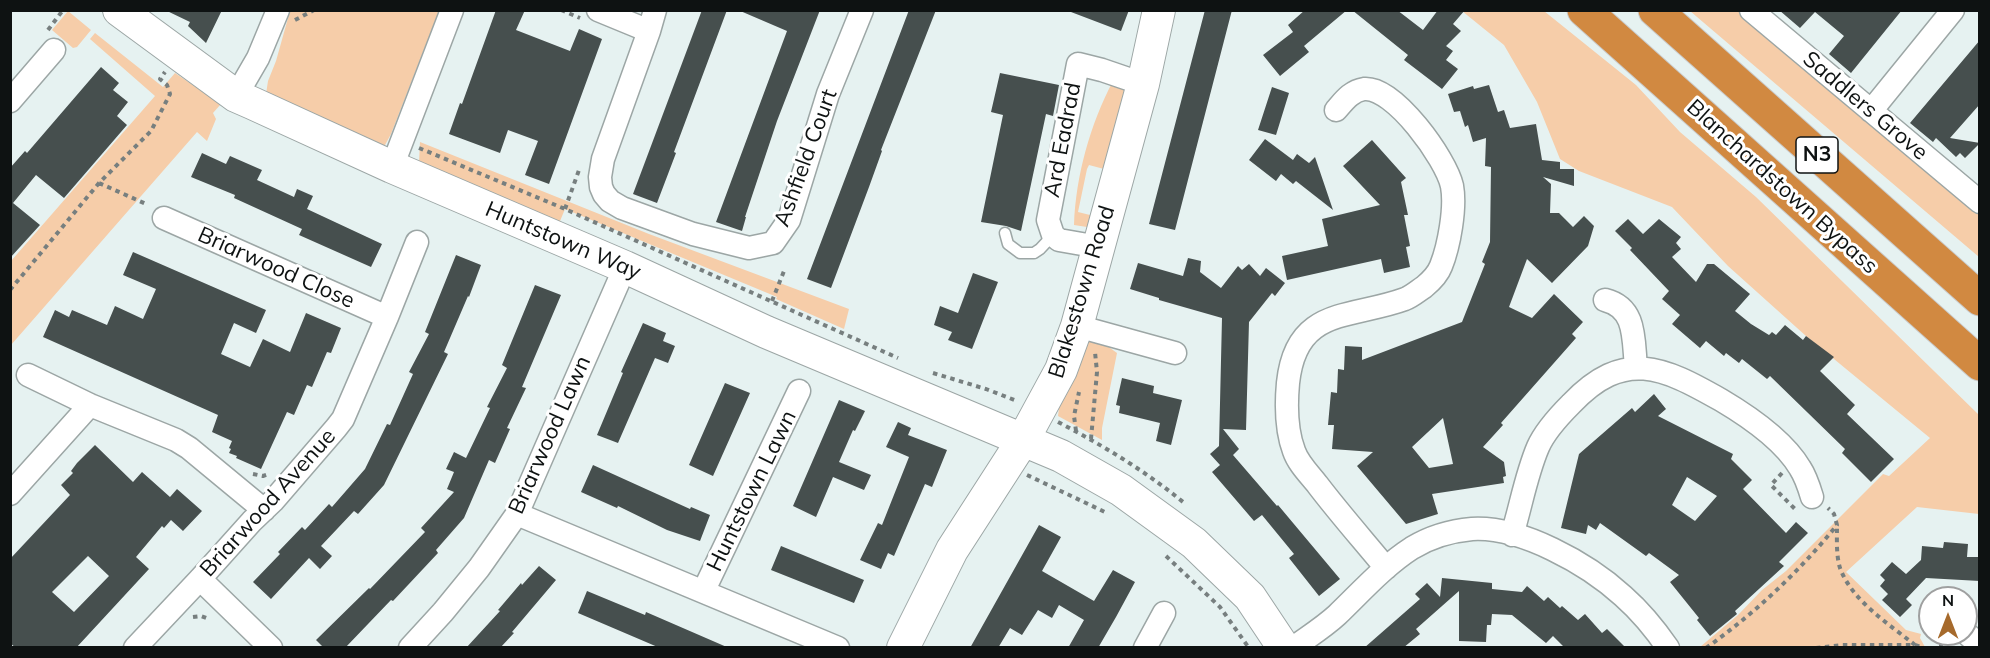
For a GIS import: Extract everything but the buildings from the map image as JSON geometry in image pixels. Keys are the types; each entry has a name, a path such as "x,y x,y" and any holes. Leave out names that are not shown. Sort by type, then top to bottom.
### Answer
{"highway":[{"name":"Blanchardstown Bypass","path":"1584,10 1980,364"},
{"name":"Blanchardstown Bypass","path":"1655,10 1980,299"},
{"path":"1677,10 1980,276"},
{"name":"N3","path":"1700,114 1761,188 1980,390"}],"street":[{"name":"Huntstown Way","path":"119,10 236,96 397,154 625,267 766,332 1060,456 1120,490 1194,543 1250,597 1284,648"},
{"path":"236,96 258,58 278,10"},
{"path":"397,154 452,10"},
{"name":"Ashfield Court","path":"590,14 652,21 603,159 601,187 610,201 629,211 693,234 749,248 773,243 789,220 828,94 862,10"},
{"name":"Blakestown Road","path":"903,648 952,550 1023,440 1061,370 1085,336 1099,247 1143,84 1159,10"},
{"name":"Saddlers Grove","path":"1750,10 1980,202"},
{"path":"1870,111 1953,10"},
{"path":"10,102 54,50"},
{"name":"Ard Eadrad","path":"1053,235 1047,220 1078,64 1143,84"},
{"path":"1336,110 1352,93 1364,89 1376,90 1391,100 1420,130 1441,158 1452,186 1448,244 1441,269 1427,284 1407,299 1337,315 1314,328 1295,353 1290,371 1288,423 1294,452 1334,507 1386,568"},
{"name":"Briarwood Close","path":"164,218 387,317"},
{"path":"1053,235 1059,240 1099,247"},
{"name":"Briarwood Avenue","path":"135,648 303,469 343,419 417,242"},
{"name":"Briarwood Lawn","path":"410,648 479,568 517,513 625,267"},
{"path":"1605,300 1619,305 1628,316 1636,367"},
{"path":"1085,336 1175,353"},
{"path":"1512,535 1535,453 1552,425 1574,401 1592,386 1610,374 1636,367 1660,371 1682,379 1755,421 1800,467 1812,506"},
{"path":"28,375 90,405 176,440 189,448 264,510"},
{"name":"Huntstown Lawn","path":"704,590 799,391"},
{"path":"10,494 90,405"},
{"name":"Huntstown Lawn","path":"517,513 838,648"},
{"path":"1293,648 1334,617 1386,568 1411,549 1445,533 1474,529 1512,535 1554,551 1584,567 1607,582 1639,611 1668,648"},
{"path":"200,579 272,648"},
{"path":"1144,648 1164,613"}],"lane":[{"path":"1005,232 1008,244 1020,253 1034,253 1053,235"}],"path":[{"path":"561,10 590,14"},
{"path":"10,290 99,183 151,131 170,94 167,85 160,79 178,55"},
{"path":"397,154 565,208 905,361"},
{"path":"565,208 581,163"},
{"path":"99,183 146,204"},
{"path":"772,301 784,271"},
{"path":"1085,336 1097,372 1091,439"},
{"path":"926,370 967,384"},
{"path":"1780,468 1783,471 1782,474 1771,485 1812,506 1834,514 1837,525 1838,560 1845,578 1874,612 1916,645 1924,648"},
{"path":"1018,472 1114,518"},
{"path":"1706,648 1751,612 1804,562 1837,525"},
{"path":"1159,550 1220,607 1249,648"},
{"path":"188,617 208,618 216,626"},
{"path":"1816,648 1842,645 1916,645"}],"shaded area":[{"path":"68,11 91,30 77,47 73,48 52,30"},
{"path":"290,11 439,11 385,145 375,147 266,94"},
{"path":"1462,11 1544,11 1636,85 1680,132 1756,197 1979,415 1979,514 1917,507 1846,572 1906,630 1918,633 1918,646 1925,647 1700,647 1786,571 1883,474 1889,476 1930,438 1806,336 1728,266 1672,207 1579,171 1560,159 1537,102 1504,45"},
{"path":"1690,11 1740,11 1862,118 1979,214 1979,257"},
{"path":"95,33 163,87 175,73 221,104 213,113 216,119 207,141 197,132 11,345 11,261 155,96 90,39"},
{"path":"1113,81 1122,85 1127,95 1104,169 1089,165 1087,169 1078,212 1094,216 1087,227 1074,225 1081,169 1097,115"},
{"path":"420,142 649,234 849,309 844,329 776,299 777,297 565,209 558,226 419,163"},
{"path":"1087,340 1099,340 1117,353 1102,428 1102,440 1058,416 1059,408"}]}
